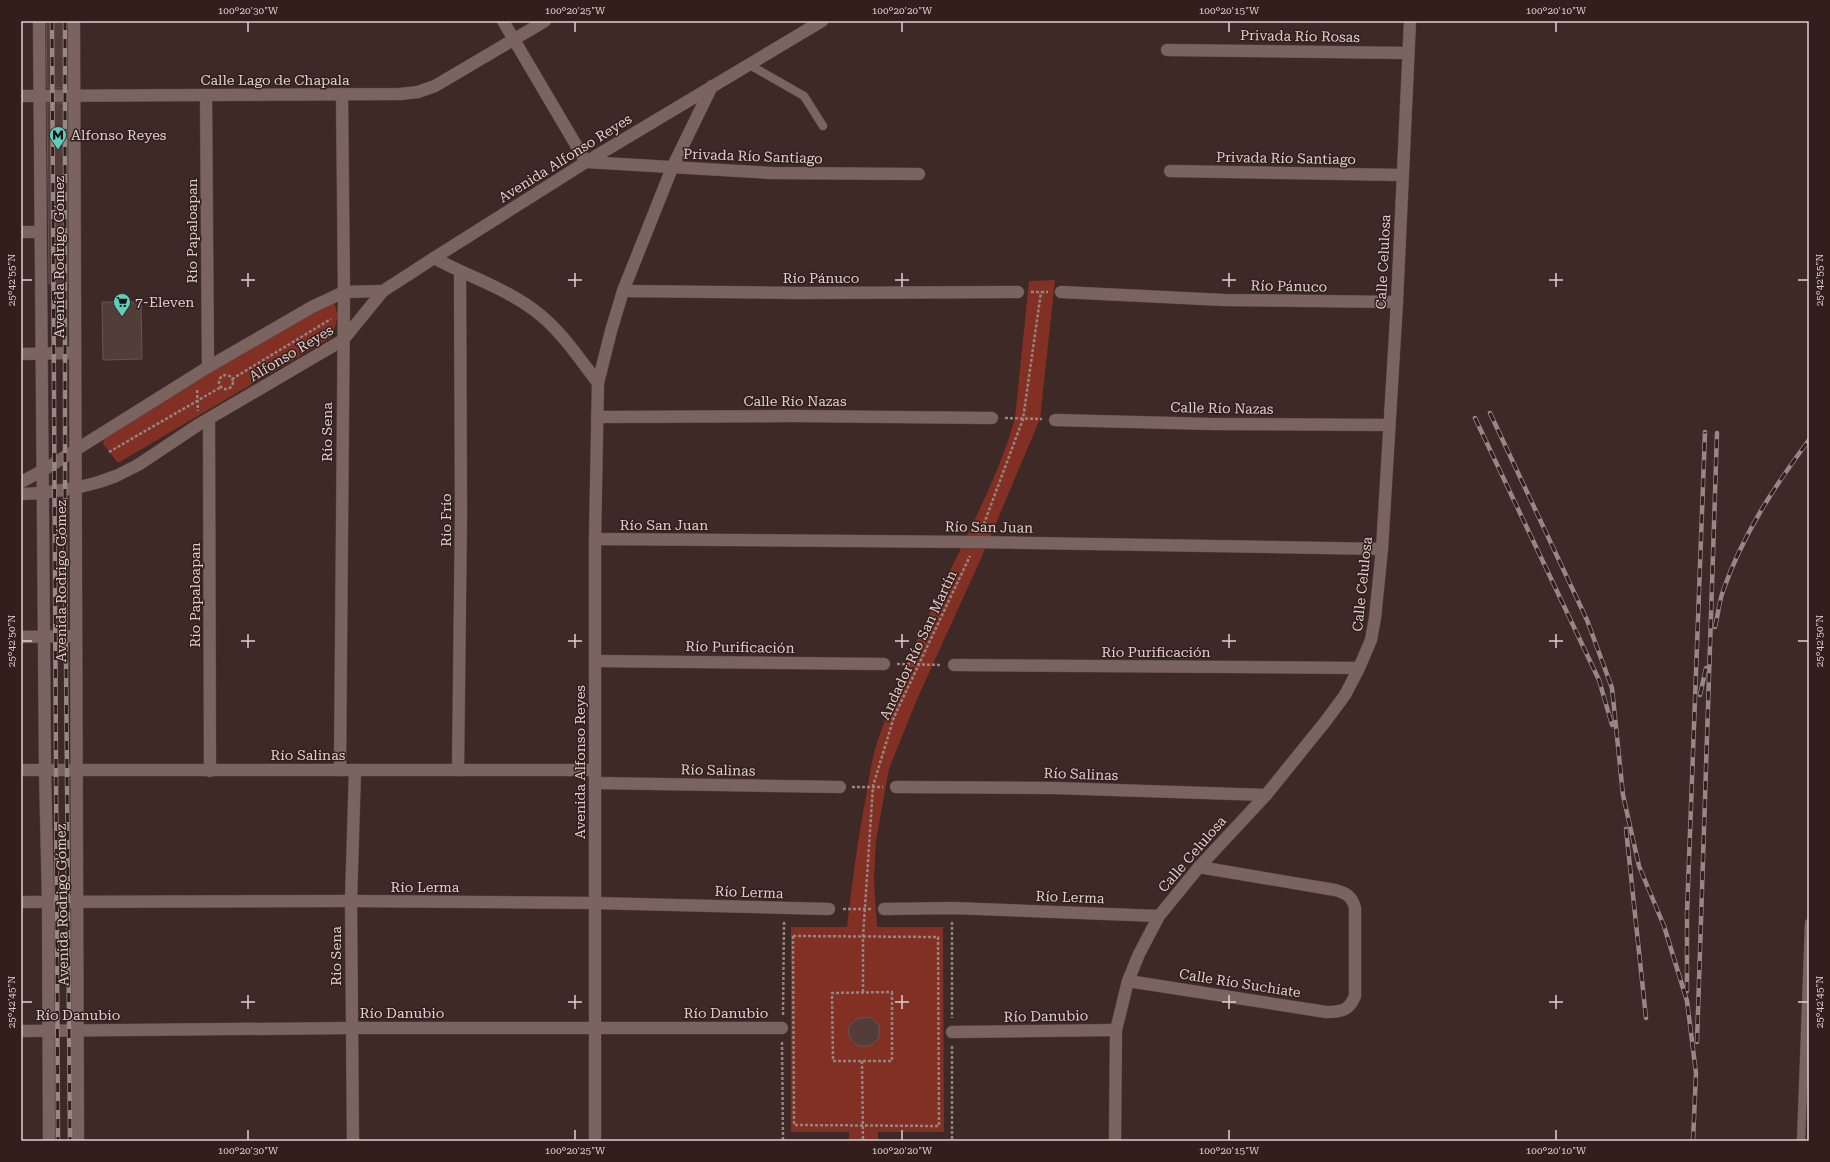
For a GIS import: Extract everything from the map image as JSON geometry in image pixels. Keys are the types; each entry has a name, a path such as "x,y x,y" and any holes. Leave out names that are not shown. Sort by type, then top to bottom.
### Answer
{"street":[{"name":"Avenida Rodrigo Gómez","path":"39,21 42,492 48,902 49,1141"},
{"name":"Avenida Rodrigo Gómez","path":"74,21 78,1141"},
{"path":"503,21 586,162"},
{"name":"Calle Lago de Chapala","path":"21,96 400,94 418,92 435,86 545,21"},
{"name":"Avenida Alfonso Reyes","path":"383,291 586,162 822,21"},
{"name":"Calle Celulosa","path":"1115,1141 1116,1030 1128,981 1139,954 1159,916 1199,867 1266,794 1325,722 1344,695 1359,668 1371,640 1375,618 1382,549 1397,302 1410,21"},
{"name":"Privada Río Rosas","path":"1167,50 1408,52"},
{"name":"Avenida Alfonso Reyes","path":"595,1141 595,539 598,383 623,291 672,168 712,86"},
{"name":"Río Sena","path":"340,770 344,311 342,94"},
{"name":"Río Papaloapan","path":"206,95 208,367"},
{"name":"Privada Río Santiago","path":"586,162 772,173 919,174"},
{"name":"Privada Río Santiago","path":"1170,171 1402,175"},
{"path":"21,232 40,232"},
{"path":"434,258 500,289 535,311 573,350 598,383"},
{"name":"Río Frío","path":"458,770 461,514 460,271"},
{"name":"Alfonso Reyes","path":"21,482 42,471 208,367 312,307 344,292 383,291"},
{"name":"Alfonso Reyes","path":"21,494 76,488 116,476 138,465 198,425 343,340 383,291"},
{"name":"Río Pánuco","path":"623,291 798,293 1018,292"},
{"name":"Río Pánuco","path":"1061,292 1224,300 1397,302"},
{"path":"21,354 74,354"},
{"name":"Calle Río Nazas","path":"597,417 793,416 992,418"},
{"name":"Río Papaloapan","path":"209,419 210,771"},
{"name":"Calle Río Nazas","path":"1055,420 1212,424 1389,425"},
{"name":"Río San Juan","path":"595,539 977,542 1382,549"},
{"path":"21,637 76,636"},
{"name":"Río Purificación","path":"595,661 884,664"},
{"name":"Río Purificación","path":"954,665 1359,668"},
{"name":"Río Salinas","path":"21,770 595,770"},
{"name":"Río Sena","path":"353,1141 351,1028 355,770"},
{"name":"Río Salinas","path":"595,783 840,787"},
{"name":"Río Salinas","path":"896,787 1054,788 1266,794"},
{"name":"Calle Río Suchiate","path":"1128,981 1326,1012 1347,1010 1352,1004 1355,996 1355,908 1354,901 1350,896 1335,890 1199,867"},
{"name":"Río Lerma","path":"21,902 352,901 594,903 829,909"},
{"name":"Río Lerma","path":"884,909 952,908 1159,916"},
{"name":"Río Danubio","path":"21,1031 351,1028 782,1028"},
{"name":"Río Danubio","path":"952,1032 1116,1030"}],"lane":[{"path":"748,64 804,96 823,126"},
{"path":"1801,1141 1807,1034 1809,923"}],"path":[{"path":"1018,292 1061,292"},
{"name":"Andador Río San Martín","path":"863,992 863,937 873,786 894,717 977,542 1023,419 1041,292"},
{"path":"232,379 344,311"},
{"path":"196,375 198,425"},
{"path":"221,387 219,383 222,377 229,376 232,379"},
{"path":"109,452 221,387 224,389 231,387 233,383 232,379"},
{"path":"992,418 1055,420"},
{"path":"884,664 954,665"},
{"path":"840,787 896,787"},
{"path":"829,909 884,909"},
{"path":"793,936 938,937"},
{"path":"863,992 892,992 892,1061 833,1061 832,993 863,992"},
{"path":"862,1061 863,1141"},
{"path":"794,1125 939,1126"}],"shaded area":[{"path":"1055,280 1040,419 983,554 918,697 889,769 876,840 874,879 877,927 943,927 944,1132 878,1132 878,1141 849,1141 849,1132 791,1132 791,927 847,927 860,833 875,748 914,647 980,509 1008,441 1015,418 1029,281"},
{"path":"334,302 338,316 332,337 118,463 103,444 106,433 316,307"}],"building":[{"path":"46,21 66,21 67,88 47,88"},
{"path":"47,103 67,103 67,284 49,284"},
{"path":"102,302 141,302 142,359 103,360"},
{"path":"870,1017 879,1025 879,1038 870,1046 858,1046 850,1038 848,1027 858,1018"}],"railway":[{"path":"52,21 58,1141"},
{"path":"65,21 65,538 70,1141"},
{"path":"1490,413 1587,620 1612,688 1623,795 1639,866 1664,926 1687,1001 1696,1073 1693,1141"},
{"path":"1475,418 1599,680 1612,725"},
{"path":"1687,991 1687,913 1705,432"},
{"path":"1697,1042 1717,433"},
{"path":"1715,627 1722,595 1740,550 1760,512 1809,440"},
{"path":"1700,695 1706,668"},
{"path":"1626,829 1646,1018"}],"place":[{"name":"Alfonso Reyes","path":"58,150"},
{"name":"7-Eleven","path":"122,317"}]}
